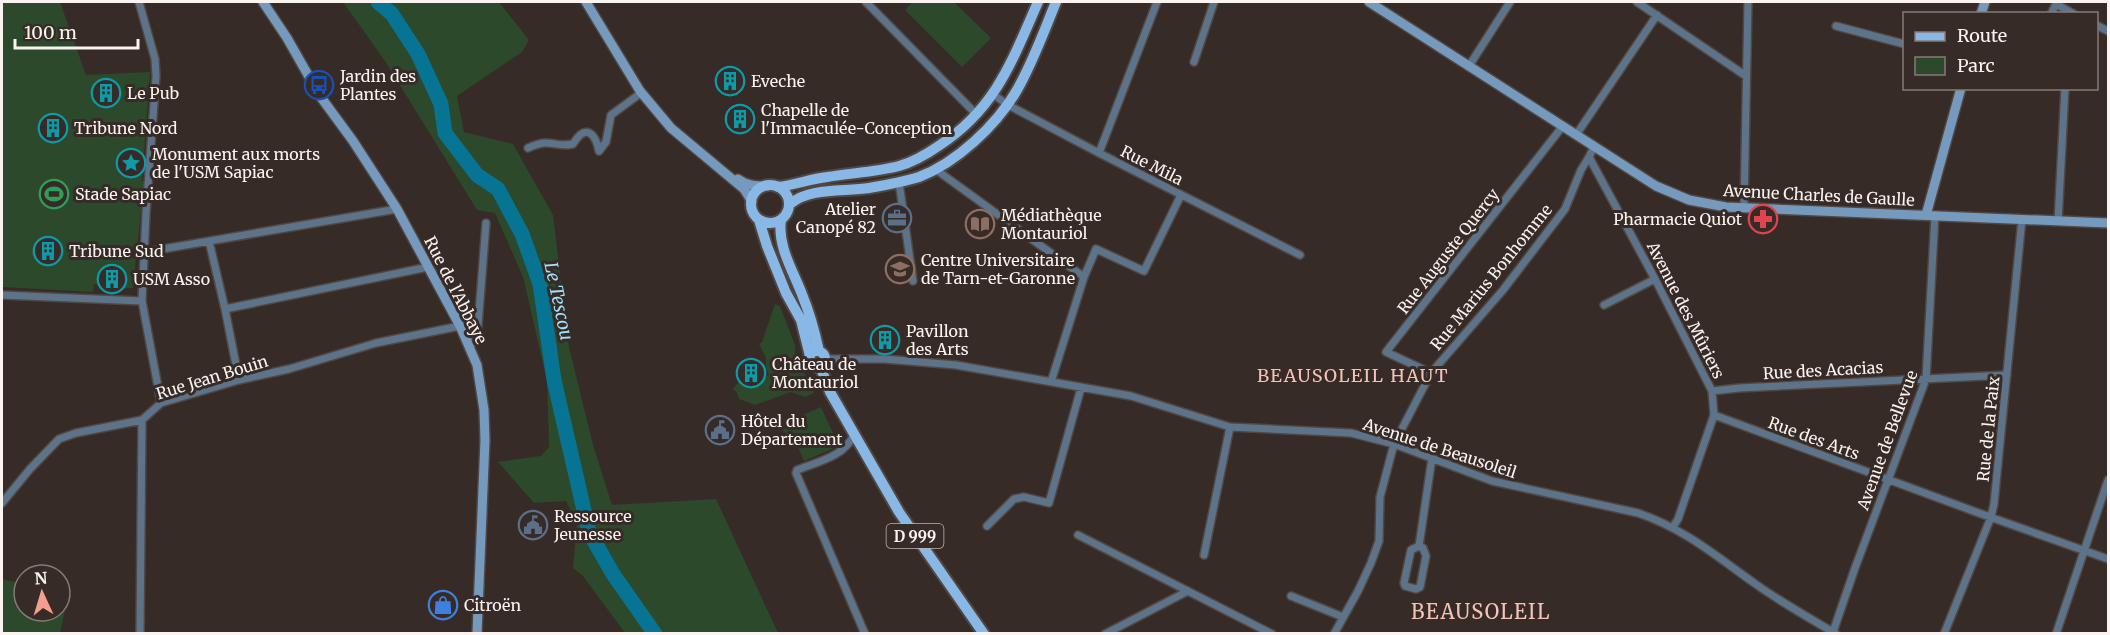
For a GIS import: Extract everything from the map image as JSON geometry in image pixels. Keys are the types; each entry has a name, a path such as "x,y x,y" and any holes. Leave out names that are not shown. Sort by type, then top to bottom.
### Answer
{"main road":[{"name":"Rue de l'Abbaye","path":"263,2 287,38 320,96 353,141 397,209 460,326 477,365 485,440 477,633"},
{"path":"586,2 641,93 671,128 744,189 752,202"},
{"path":"707,157 744,183 773,186 796,185 826,177 891,168 914,161 960,132 994,95 1038,2"},
{"path":"789,204 810,194 855,190 899,182 920,176 954,158 972,143 1008,105 1035,55 1056,2"},
{"name":"Avenue Charles de Gaulle","path":"1369,2 1656,186 1689,200 1726,207 2109,224"},
{"path":"1931,215 1961,90"},
{"path":"773,186 784,191 789,204 788,211 781,220 770,223 759,220 753,212 752,202 755,193 773,186"},
{"name":"D 999","path":"759,220 786,293 819,358"},
{"name":"D 999","path":"781,220 779,229 782,243 807,306 819,358 830,392 899,512 984,633"}],"street":[{"path":"139,2 155,58 156,76 142,301 160,403"},
{"path":"866,2 977,115"},
{"path":"1099,153 1157,2"},
{"path":"1194,62 1214,2"},
{"path":"1469,66 1510,2"},
{"path":"1636,2 1746,76"},
{"path":"1744,208 1748,2"},
{"path":"2051,12 2056,4 2070,12"},
{"path":"1576,135 1657,15"},
{"path":"1836,26 1903,43"},
{"path":"2058,220 2066,90"},
{"path":"528,148 540,142 550,141 561,145 573,144 580,134 586,132 591,133 597,140 599,151 606,142 611,115 641,93"},
{"name":"Rue Mila","path":"994,95 1008,105 1099,153 1300,255"},
{"name":"Rue Auguste Quercy","path":"1431,373 1386,352 1562,127"},
{"path":"1589,157 1594,147"},
{"name":"Rue Marius Bonhomme","path":"1334,633 1358,591 1379,541 1380,497 1394,444 1431,373 1503,290 1565,209 1581,170 1589,157"},
{"name":"Avenue des Mûriers","path":"1589,157 1712,391 1714,416 1678,519 1673,527"},
{"path":"934,169 1084,277"},
{"path":"899,182 913,281"},
{"path":"1051,382 1084,277 1096,249 1144,271 1181,195"},
{"path":"145,252 397,209"},
{"name":"Avenue de Bellevue","path":"1835,633 1855,568 1926,379 1931,215"},
{"name":"Rue de la Paix","path":"1944,633 1991,518 1994,504 2022,219"},
{"path":"470,347 478,326 486,223"},
{"path":"209,241 239,380"},
{"path":"225,309 428,267"},
{"path":"1604,305 1655,279"},
{"path":"2,295 142,301"},
{"name":"Rue Jean Bouin","path":"2,502 59,439 76,433 142,420 160,403 239,380 289,369 376,343 460,326"},
{"name":"Avenue de Beausoleil","path":"819,358 937,363 1131,396 1230,427 1351,433 1394,444 1492,481 1638,513 1673,527 1705,545 1758,586 1835,633"},
{"name":"Rue des Acacias","path":"1712,391 2007,375"},
{"path":"987,526 1014,499 1024,497 1049,502 1081,388"},
{"name":"Rue des Arts","path":"1714,416 2109,559"},
{"path":"141,633 142,420"},
{"path":"1204,555 1230,427"},
{"path":"854,434 852,441 840,452 797,470 796,473 865,633"},
{"path":"1419,546 1432,459"},
{"path":"2056,633 2109,480"},
{"path":"1078,535 1272,633"},
{"path":"1419,546 1423,548 1426,556 1420,587 1416,589 1405,586 1404,583 1411,550 1419,546"},
{"path":"1105,633 1115,631 1188,591"},
{"path":"1291,596 1343,617"}],"green space":[{"path":"2,2 60,2 86,75 150,72 142,181 144,182 133,288 112,289 94,284 93,292 2,287"},
{"path":"343,2 499,2 529,40 522,52 457,96 464,132 513,144 553,215 569,347 593,445 612,505 716,499 778,633 625,633 583,576 573,568 577,523 566,501 534,503 498,462 541,456 549,447 547,381 523,277 495,213 477,210 385,61"},
{"path":"913,2 954,2 991,38 962,67 905,10"},
{"path":"775,304 780,306 795,345 797,357 784,363 788,371 801,366 814,393 805,397 791,392 755,405 739,399 736,391 733,390 741,380 744,387 753,383 755,386 761,383 759,380 769,375 766,358 759,344 762,342"},
{"path":"821,407 839,446 804,461 795,440 783,431 780,425"},
{"path":"2,579 12,581 12,623 62,623 60,633 2,633"}],"waterway":[{"name":"Le Tescou","path":"378,2 392,14 418,54 441,104 445,133 477,175 498,189 522,234 540,284 554,380 589,532 613,574 655,634"}],"place":[{"name":"Eveche","path":"730,81"},
{"name":"Jardin des Plantes","path":"319,85"},
{"name":"Le Pub","path":"106,93"},
{"name":"Chapelle de l'Immaculée-Conception","path":"740,119"},
{"name":"Tribune Nord","path":"53,128"},
{"name":"Monument aux morts de l'USM Sapiac","path":"131,163"},
{"name":"Stade Sapiac","path":"54,194"},
{"name":"Atelier Canopé 82","path":"897,218"},
{"name":"Pharmacie Quiot","path":"1763,219"},
{"name":"Médiathèque Montauriol","path":"980,224"},
{"name":"Tribune Sud","path":"48,251"},
{"name":"Centre Universitaire de Tarn-et-Garonne","path":"900,269"},
{"name":"USM Asso","path":"112,279"},
{"name":"Pavillon des Arts","path":"885,340"},
{"name":"Château de Montauriol","path":"751,373"},
{"name":"Hôtel du Département","path":"720,430"},
{"name":"Ressource Jeunesse","path":"533,525"},
{"name":"Citroën","path":"443,605"}],"district":[{"name":"BEAUSOLEIL HAUT","path":"1353,375"},
{"name":"BEAUSOLEIL","path":"1481,611"}]}
